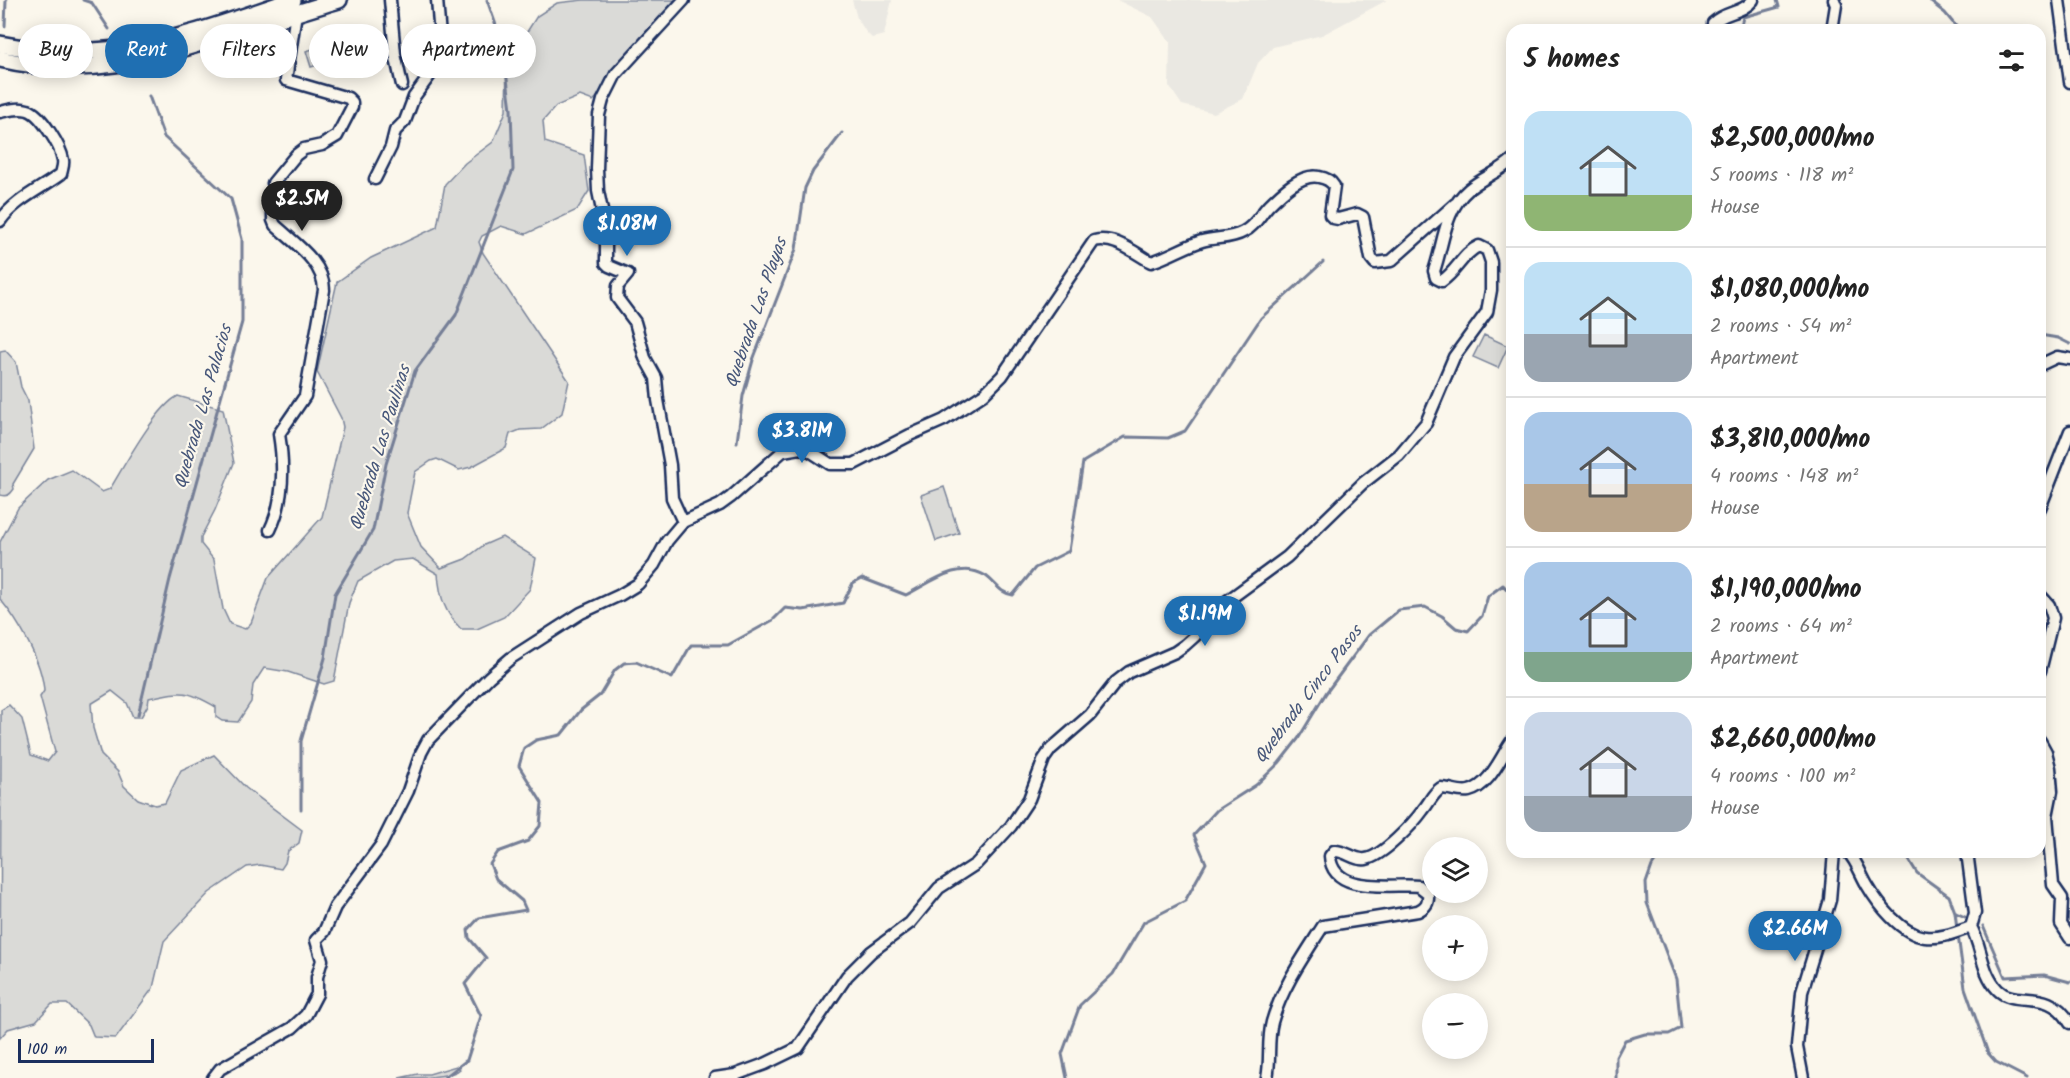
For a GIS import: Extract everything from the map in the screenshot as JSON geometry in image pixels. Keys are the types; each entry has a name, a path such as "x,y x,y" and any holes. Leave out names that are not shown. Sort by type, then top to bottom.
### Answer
{"highway":[{"path":"0,44 73,52 124,48 295,7 339,0"},
{"path":"0,59 70,68 126,64 153,58 295,7"}],"street":[{"path":"375,179 392,147 395,131 405,121 414,97 434,71 440,36 437,0"},
{"path":"683,522 672,498 670,465 656,378 645,358 635,322 620,304 618,297 618,286 628,274 606,263 606,230 598,191 597,169 599,115 603,100 616,74 684,0"},
{"path":"1713,24 1719,17 1729,12 1744,9 1753,0"},
{"path":"1833,24 1836,5 1834,0"},
{"path":"2059,0 2070,82"},
{"path":"388,1 402,86"},
{"path":"270,530 280,502 282,455 279,434 305,396 307,376 316,345 324,290 324,280 318,267 275,225 273,220 273,213 300,202 302,198 297,193 275,189 273,183 296,155 304,149 322,145 337,136 352,108 352,102 348,98 286,81 295,7"},
{"path":"0,112 15,108 30,110 52,135 63,160 61,174 19,200 0,221"},
{"path":"213,1078 220,1069 286,1031 306,1015 317,994 317,977 322,960 316,940 324,932 335,907 381,845 408,791 421,753 438,728 511,658 587,610 620,596 638,585 654,565 667,541 683,522 720,505 783,451 800,448 810,451 830,464 855,464 909,435 944,420 984,394 1002,376 1094,241 1102,239 1111,241 1121,244 1151,262 1160,260 1200,241 1241,234 1250,228 1269,205 1288,189 1303,178 1316,176 1324,178 1334,186 1330,214 1333,218 1338,219 1357,214 1363,217 1371,258 1375,263 1381,264 1391,261 1455,204 1468,189 1506,165"},
{"path":"715,1078 765,1064 798,1048 847,976 871,952 910,923 939,888 976,864 989,852 1011,826 1029,799 1044,759 1090,715 1116,682 1129,672 1175,652 1185,645 1223,604 1302,544 1360,485 1399,455 1416,436 1426,423 1454,357 1487,312 1491,290 1491,262 1487,250 1479,246 1472,249 1452,274 1442,281 1436,278 1434,272 1445,228 1455,204"},
{"path":"2046,362 2057,357 2070,359"},
{"path":"2046,493 2070,431"},
{"path":"2046,602 2053,618 2046,647"},
{"path":"1267,1078 1268,1046 1275,1014 1286,987 1323,926 1418,911 1424,908 1428,901 1428,893 1419,886 1370,886 1346,879 1333,867 1330,856 1334,851 1341,851 1359,859 1374,856 1415,819 1441,788 1469,791 1478,787 1495,769 1506,751"},
{"path":"2046,752 2052,790 2047,816 2053,885 2062,898 2061,924 2070,938"},
{"path":"1803,1078 1797,1047 1802,992 1830,900 1834,858"},
{"path":"1853,858 1880,907 1908,929 1923,937 1953,934 1971,927"},
{"path":"1968,858 1975,913 1971,927 1993,982 1999,991 2010,997 2038,1000 2058,1008 2070,1023"}],"shaded area":[{"path":"583,0 677,0 634,46 593,101 580,96 556,106 543,121 545,142 584,155 589,191 577,210 526,234 501,226 482,236 479,242 483,253 569,381 562,413 541,429 520,430 510,434 506,448 471,467 459,470 437,459 431,461 415,472 407,513 421,547 441,568 465,559 484,545 502,537 536,558 530,589 504,617 477,629 461,629 444,604 438,574 413,559 393,561 358,581 349,603 334,681 324,684 288,672 264,668 253,685 251,702 238,722 222,721 216,717 216,707 190,694 183,693 149,698 141,717 133,717 127,703 112,691 91,704 93,728 101,755 118,772 124,786 138,799 155,805 165,803 181,770 214,755 246,788 302,830 299,843 288,851 281,869 260,865 247,867 209,893 164,941 153,988 116,1038 94,1037 89,1025 67,1004 52,1004 36,1021 8,1029 0,1038 1,710 9,705 22,719 31,755 48,761 55,752 40,697 44,691 39,667 22,630 0,599 0,542 18,508 48,480 72,470 102,492 110,489 151,424 169,402 178,396 223,409 234,463 201,537 201,544 214,560 223,609 230,624 245,629 251,623 268,578 322,517 343,427 341,418 317,372 337,282 371,258 437,227 445,184 465,163 493,142 506,111 507,78 536,78 536,24 532,24 537,16 557,3"},
{"path":"852,0 892,0 884,35 872,38 866,32 857,18"},
{"path":"1117,0 1387,0 1322,35 1273,47 1258,63 1243,99 1214,113 1182,105 1169,86 1170,42 1152,17"},
{"path":"1484,335 1506,345 1498,368 1473,357"},
{"path":"5,350 16,362 21,387 28,401 34,449 13,484 14,489 5,496 0,495 0,351"},
{"path":"944,487 959,533 936,541 921,495"},
{"path":"456,1066 460,1069 449,1074 399,1078 429,1074"}],"waterway":[{"path":"5,26 6,0"},
{"name":"Quebrada Las Palacios","path":"83,0 92,3 106,24"},
{"name":"Quebrada Las Paulinas","path":"301,809 301,741 325,658 335,594 373,530 386,464 415,371 456,315 513,170 511,109 502,42 487,0"},
{"name":"Quebrada Cinco Pasos","path":"1741,24 1743,17 1779,7 1777,0"},
{"path":"1932,0 1931,2 1954,24"},
{"name":"Quebrada Las Palacios","path":"138,715 170,579 242,322 242,239 231,199 164,137 149,96"},
{"name":"Quebrada Las Playas","path":"737,442 743,396 753,360 796,249 805,188 813,171 842,133"},
{"path":"444,1078 467,1060 481,1016 465,984 486,958 469,938 468,930 479,918 526,910 522,901 496,879 490,864 498,852 528,841 540,826 542,803 519,766 524,748 536,740 561,735 581,710 600,695 615,670 624,663 636,662 672,678 691,645 728,645 773,620 785,608 803,610 843,603 853,583 862,578 906,595 955,571 976,571 986,576 1001,590 1013,595 1035,568 1069,551 1083,462 1125,437 1168,438 1185,431 1261,318 1323,262"},
{"path":"2046,336 2058,338 2070,344"},
{"name":"Quebrada Cinco Pasos","path":"1067,1078 1062,1054 1080,1005 1113,974 1144,922 1185,901 1206,863 1194,835 1217,810 1256,785 1279,763 1298,739 1326,693 1369,635 1399,610 1425,607 1442,616 1456,628 1468,631 1482,616 1488,596 1503,585 1506,588"},
{"path":"1616,1078 1616,1057 1625,1040 1645,1034 1669,1034 1681,1028 1676,979 1647,903 1646,883 1658,858"},
{"path":"1908,858 1917,873 1949,896 1955,912 1957,929"},
{"path":"1956,913 1965,917"},
{"path":"1983,926 2005,977 2044,975 2070,982"},
{"path":"1958,935 1965,988 1988,1053 1996,1062 2027,1078"}]}
